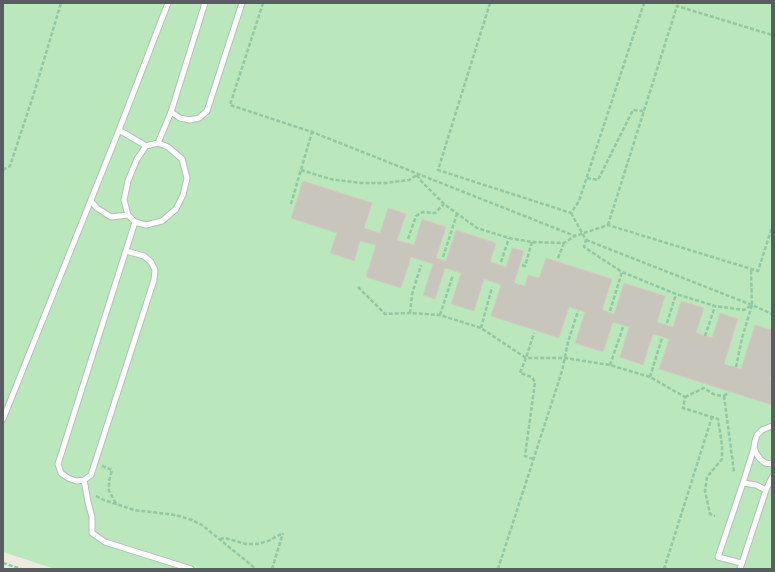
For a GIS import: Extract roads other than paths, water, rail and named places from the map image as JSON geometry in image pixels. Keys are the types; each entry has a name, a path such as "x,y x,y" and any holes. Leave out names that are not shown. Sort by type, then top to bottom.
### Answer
{"lane":[{"path":"3,419 91,201 168,3"},
{"path":"158,143 171,112 205,3"},
{"path":"171,112 180,118 190,120 200,118 207,111 242,3"},
{"path":"119,130 146,146"},
{"path":"158,143 168,147 182,159 187,178 183,195 176,210 162,221 146,225 135,222 128,215 124,200 128,181 137,158 146,146 158,143"},
{"path":"91,201 97,208 112,217 128,215"},
{"path":"126,251 144,256 151,262 155,270 154,280 91,475 84,480 76,481 61,473 58,464 135,222"},
{"path":"741,563 718,557 743,484 757,434 772,426"},
{"path":"754,447 756,454 760,459 765,463 772,464"},
{"path":"740,569 766,490 772,477"},
{"path":"84,480 92,517 92,533 105,542 191,569"},
{"path":"743,484 756,484 766,490"}]}
